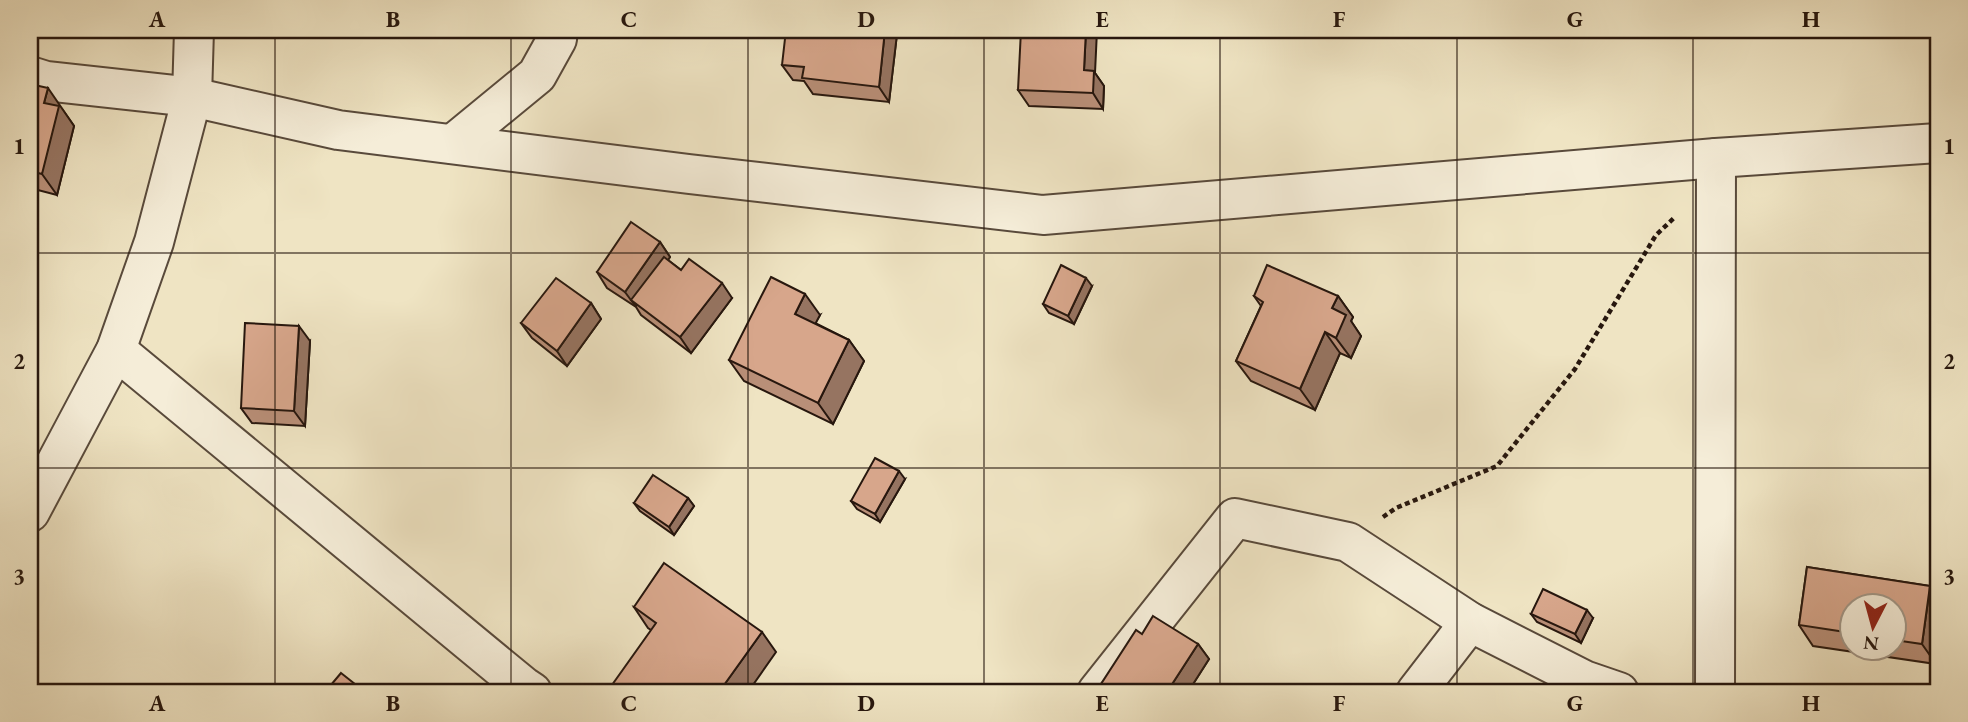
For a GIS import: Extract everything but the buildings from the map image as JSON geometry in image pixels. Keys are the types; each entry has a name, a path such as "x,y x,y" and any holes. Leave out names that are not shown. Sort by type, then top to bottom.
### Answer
{"street":[{"path":"30,512 116,350 154,242 192,97 194,30"},
{"path":"453,144 537,75 557,39 558,30"},
{"path":"30,76 46,81 192,97 338,130 1043,215 1716,168 1938,143"},
{"path":"1715,692 1716,168"},
{"path":"116,350 524,690"},
{"path":"1097,692 1235,518 1348,542 1470,622 1584,680 1619,692"},
{"path":"1416,692 1470,622"}],"path":[{"path":"1348,542 1396,508 1497,466 1575,369 1656,235 1716,168"}]}
